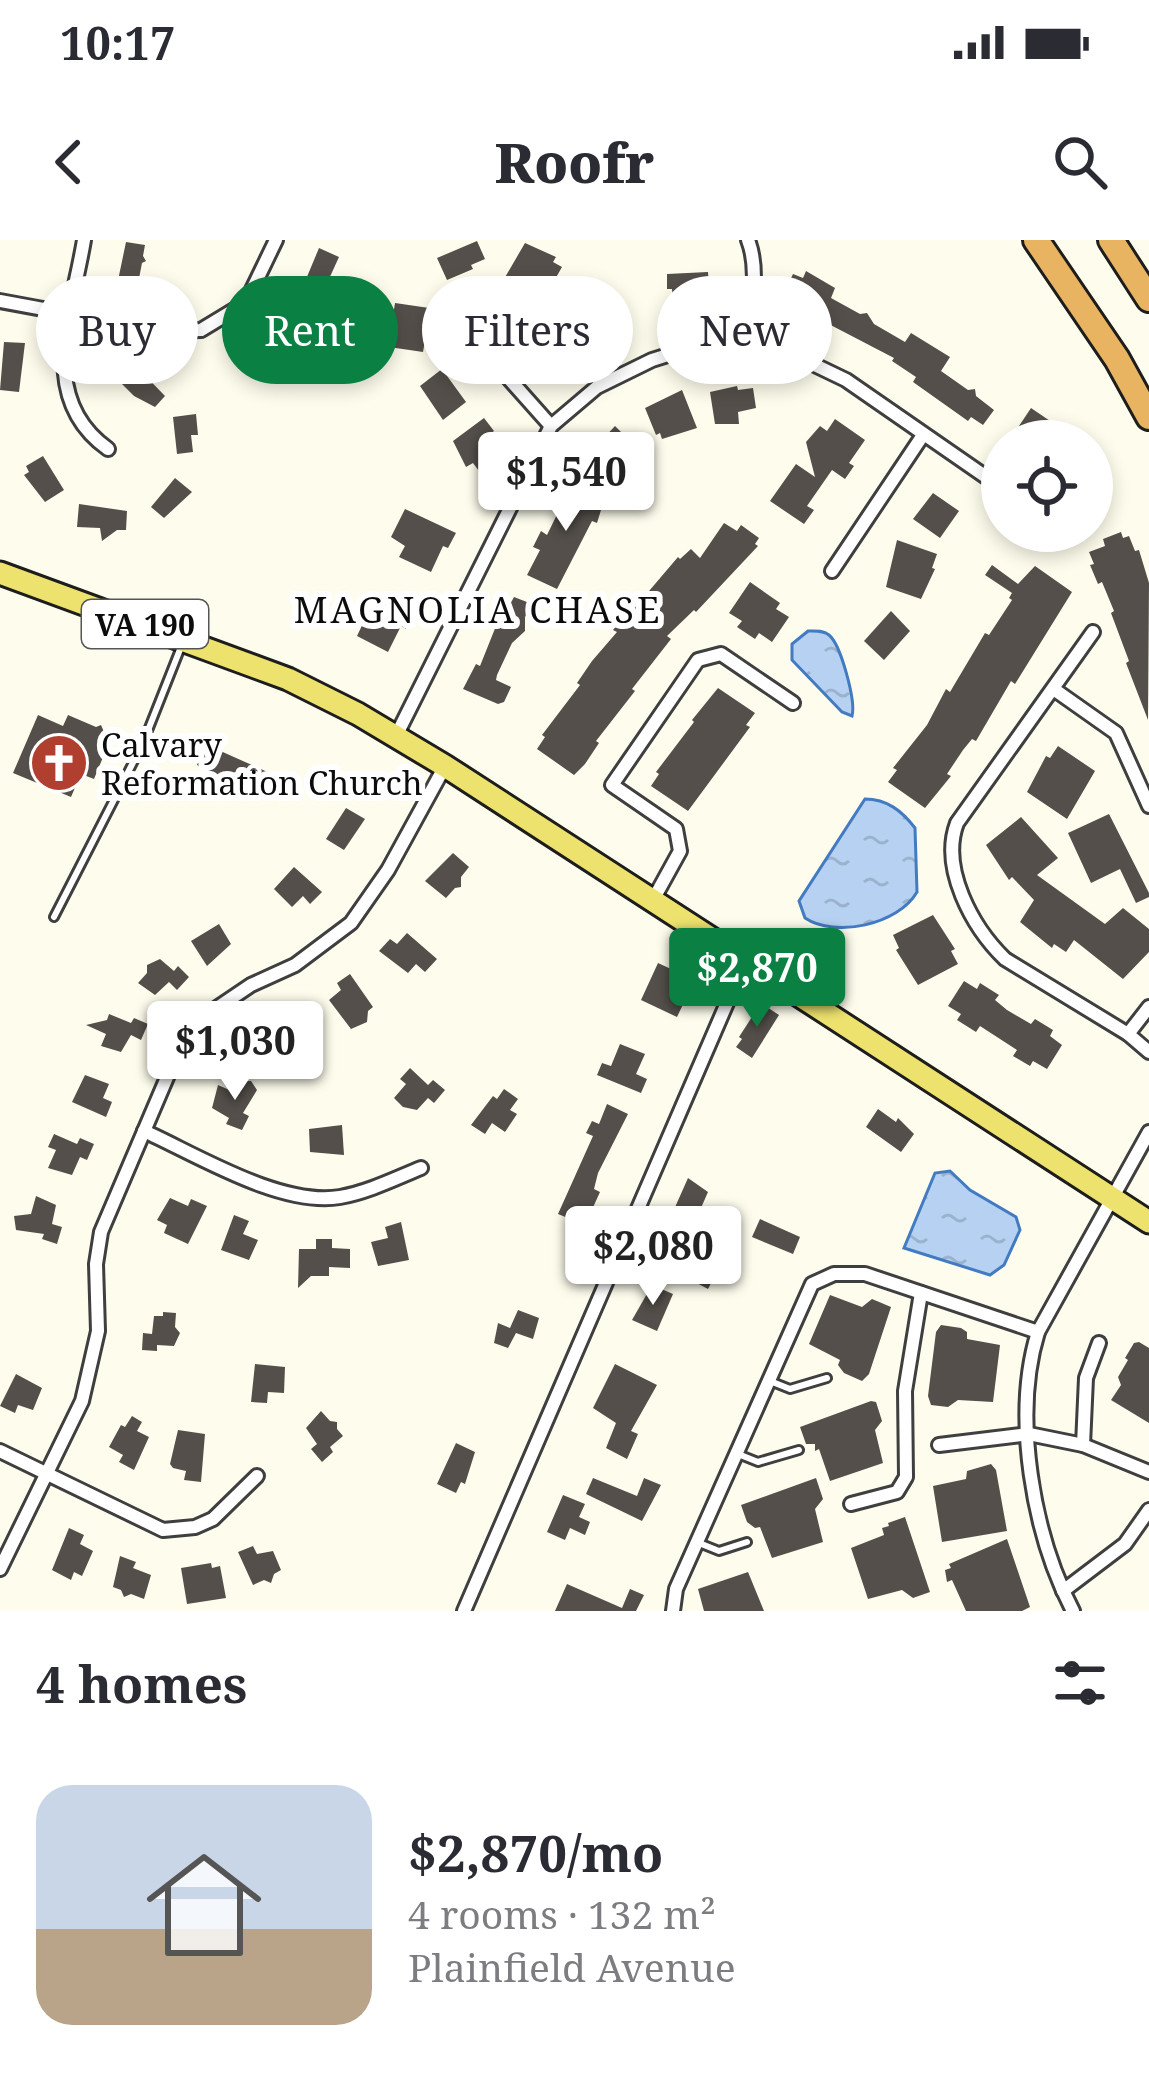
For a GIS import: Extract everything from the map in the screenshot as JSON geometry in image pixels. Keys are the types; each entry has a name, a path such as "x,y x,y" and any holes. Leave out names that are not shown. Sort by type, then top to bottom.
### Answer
{"highway":[{"path":"1036,240 1117,359 1149,417"},
{"path":"1111,240 1149,299"}],"main road":[{"name":"VA 190","path":"0,573 309,688 397,736 1149,1222"}],"street":[{"path":"78,276 84,240"},
{"path":"198,330 239,307 276,240"},
{"path":"748,240 753,276"},
{"path":"0,301 36,309"},
{"path":"397,736 551,426 597,387 657,358"},
{"path":"832,374 981,474"},
{"path":"64,384 77,422 108,449"},
{"path":"513,384 551,426"},
{"path":"832,572 923,435"},
{"path":"1093,632 957,823 950,850 956,880 989,943 1005,959 1128,1034 1149,1052"},
{"path":"653,900 680,851 676,829 613,785 698,661 721,655 793,703"},
{"path":"1055,691 1116,733 1149,806"},
{"path":"0,1569 82,1400 98,1331 95,1264 100,1232 174,1061 214,1010 324,946 372,898 445,766"},
{"path":"464,1611 746,959"},
{"path":"1128,1034 1149,1007"},
{"path":"144,1131 284,1193 310,1199 350,1194 421,1168"},
{"path":"1073,1611 1047,1550 1029,1435 1030,1358 1038,1332 1149,1132"},
{"path":"673,1611 676,1588 812,1284 834,1274 865,1274 1038,1332"},
{"path":"851,1504 897,1492 906,1477 904,1391 921,1293"},
{"path":"1083,1445 1086,1378 1099,1343"},
{"path":"939,1445 1029,1435 1083,1445 1149,1472"},
{"path":"0,1451 150,1526 176,1531 213,1519 257,1477"},
{"path":"1063,1591 1126,1544 1149,1510"}],"lane":[{"path":"54,917 143,743 184,638"},
{"path":"766,1379 790,1389 827,1378"},
{"path":"735,1453 758,1462 799,1450"},
{"path":"696,1541 719,1551 747,1542"}],"water":[{"path":"808,631 824,632 834,641 850,686 852,716 842,712 792,660 792,644"},
{"path":"865,799 893,807 915,828 917,892 896,913 881,920 849,927 818,924 805,918 799,901"},
{"path":"950,1171 970,1190 1016,1217 1020,1230 1004,1265 990,1275 904,1248 935,1173"}],"building":[{"path":"477,241 485,259 471,265 473,269 445,276 437,258"},
{"path":"126,242 145,245 146,261 139,276 119,276"},
{"path":"525,243 556,257 553,262 562,267 557,276 506,276"},
{"path":"319,248 339,257 330,276 307,276"},
{"path":"708,272 708,276 667,276"},
{"path":"832,299 867,313 874,324 905,342 911,333 950,357 941,371 968,390 975,389 976,396 994,410 981,424 971,417 968,421 913,382 916,377 894,358 832,326"},
{"path":"398,303 422,307 422,352 398,348"},
{"path":"4,342 25,343 19,392 0,390"},
{"path":"122,384 153,384 165,396 155,407"},
{"path":"453,384 466,402 443,420 420,386"},
{"path":"737,386 738,390 753,388 756,408 738,412 739,424 715,424 710,392"},
{"path":"682,390 697,428 662,439 645,408"},
{"path":"1031,408 1049,420 1023,420"},
{"path":"196,414 198,435 191,435 193,452 177,454 173,417"},
{"path":"484,418 494,431 487,436 503,459 482,475 473,463 466,467 453,441"},
{"path":"835,419 865,440 849,463 854,466 845,479 832,470 807,506 814,510 804,524 770,501 796,464 815,477 806,442 820,426 827,431"},
{"path":"615,426 633,444 607,468 591,452"},
{"path":"43,456 64,490 45,502 24,475 29,472 26,466"},
{"path":"175,478 192,492 164,518 151,507"},
{"path":"568,479 605,497 597,523 592,521 557,589 527,575 540,550 533,547 541,531 547,535 566,496 561,494"},
{"path":"933,493 959,511 940,538 913,519"},
{"path":"79,504 127,511 126,530 117,530 102,541 100,528 77,527"},
{"path":"405,509 456,533 448,548 443,546 431,572 399,557 405,546 391,537"},
{"path":"724,523 737,531 741,525 759,538 758,546 667,636 671,639 596,741 585,764 574,775 537,749 629,608 632,611 678,557 691,549 700,558"},
{"path":"1113,535 1129,536 1135,551 1139,550 1149,583 1148,720 1126,663 1114,611 1090,565 1094,564 1089,552 1113,552"},
{"path":"897,540 937,554 921,599 886,587"},
{"path":"992,565 1018,584 1035,566 1072,592 1015,684 1011,681 976,741 972,739 963,750 947,774 951,776 925,808 888,782 946,689 950,692 985,633 989,635 1012,600 1012,593 985,575"},
{"path":"750,582 780,603 776,609 789,617 772,642 759,633 755,639 737,627 742,621 729,613"},
{"path":"376,596 413,614 388,652 357,636"},
{"path":"514,597 532,604 525,631 512,643 497,675 496,680 511,687 498,704 463,689 476,664 480,666 504,606 508,608"},
{"path":"891,611 910,631 884,660 864,641"},
{"path":"718,688 755,713 746,725 750,727 688,811 651,786 656,772"},
{"name":"Calvary Reformation Church","path":"38,715 63,726 68,715 101,725 111,748 94,779 81,774 71,797 13,773"},
{"path":"1058,746 1095,771 1067,819 1027,792 1046,756 1050,758"},
{"path":"216,749 272,774 262,795 197,765 202,753 212,758"},
{"path":"346,808 365,819 344,850 326,839"},
{"path":"1109,814 1149,893 1136,903 1120,869 1091,883 1068,833"},
{"path":"1021,817 1058,858 1037,875 1105,924 1123,908 1149,929 1149,952 1123,979 1074,940 1066,952 1054,944 1052,948 1020,922 1034,900 1012,877 1009,880 986,845"},
{"path":"453,853 469,867 461,877 461,887 446,898 425,881"},
{"path":"294,867 322,892 310,904 303,896 292,907 274,889"},
{"path":"933,915 955,949 951,951 958,964 918,985 896,950 893,935"},
{"path":"219,924 231,944 207,966 191,941"},
{"path":"407,933 437,959 425,972 416,964 408,973 379,951 390,939 397,944"},
{"path":"160,959 189,977 177,990 169,982 155,995 138,983 147,965"},
{"path":"658,963 684,975 678,995 686,998 677,1017 641,1000"},
{"path":"350,974 373,1007 367,1022 351,1029 329,1000 341,990 337,983"},
{"path":"964,981 977,989 980,983 999,995 995,1000 1007,1010 1053,1030 1050,1036 1062,1045 1047,1069 1013,1056 1017,1050 980,1026 976,1032 957,1020 961,1014 948,1006"},
{"path":"761,1003 779,1015 752,1058 736,1047"},
{"path":"109,1014 148,1024 141,1040 131,1035 121,1052 101,1046 106,1034 86,1025 107,1020"},
{"path":"275,1018 279,1027 294,1019 305,1041 295,1052 279,1057 267,1040 260,1026"},
{"path":"620,1044 645,1054 636,1074 647,1079 641,1093 597,1075 602,1063 611,1066"},
{"path":"410,1068 428,1085 433,1080 445,1090 434,1103 428,1098 417,1110 403,1107 394,1098 406,1084 400,1079"},
{"path":"85,1075 109,1084 103,1098 112,1102 106,1117 72,1102"},
{"path":"245,1081 257,1090 243,1113 249,1116 242,1130 226,1124 229,1118 212,1108 218,1085 234,1092"},
{"path":"504,1089 518,1099 510,1110 517,1114 505,1132 492,1123 485,1134 471,1125"},
{"path":"607,1104 628,1114 598,1173 594,1189 600,1192 585,1225 558,1214 593,1136 586,1133 592,1121 599,1124"},
{"path":"878,1109 896,1122 898,1118 914,1134 901,1152 866,1127"},
{"path":"342,1125 344,1155 310,1152 309,1129"},
{"path":"54,1134 77,1144 80,1138 94,1144 87,1160 80,1157 72,1175 48,1168 56,1150 48,1147"},
{"path":"688,1178 708,1192 690,1233 704,1239 699,1250 722,1262 708,1289 693,1281 698,1271 656,1252 655,1245"},
{"path":"36,1196 56,1205 52,1224 62,1227 57,1244 42,1239 44,1234 16,1230 14,1216 31,1214"},
{"path":"170,1198 188,1206 191,1199 207,1206 188,1244 164,1233 167,1225 157,1220"},
{"path":"234,1215 249,1221 243,1234 258,1240 249,1260 221,1250"},
{"path":"760,1219 800,1237 793,1254 752,1237"},
{"path":"401,1222 409,1260 378,1266 371,1242 388,1238 385,1227"},
{"path":"316,1239 332,1239 332,1248 350,1249 350,1268 329,1267 329,1276 311,1276 298,1288 299,1249 316,1249"},
{"path":"652,1285 673,1294 657,1331 632,1320"},
{"path":"830,1295 862,1307 872,1299 891,1307 869,1374 862,1381 844,1373 840,1360 809,1344"},
{"path":"518,1310 539,1318 533,1339 516,1333 508,1348 494,1343 498,1323 510,1328"},
{"path":"163,1312 176,1313 175,1327 180,1333 174,1346 142,1350 143,1333 152,1334 154,1316 163,1316"},
{"path":"941,1325 961,1328 967,1339 1000,1345 993,1402 958,1400 948,1407 931,1405 928,1396 936,1332"},
{"path":"1139,1342 1149,1348 1149,1423 1111,1400 1121,1385 1118,1377 1125,1358"},
{"path":"255,1364 285,1367 284,1393 268,1392 267,1403 251,1402"},
{"path":"615,1364 657,1385 631,1431 638,1434 627,1459 606,1448 616,1423 593,1408"},
{"path":"16,1374 42,1388 33,1410 18,1405 15,1413 0,1406"},
{"path":"876,1402 882,1421 875,1430 883,1463 830,1481 819,1449 806,1444 800,1427"},
{"path":"321,1411 337,1422 343,1436 322,1462 311,1449 317,1444 306,1428"},
{"path":"132,1416 142,1422 137,1431 149,1437 134,1470 119,1462 123,1455 109,1447"},
{"path":"178,1430 205,1434 201,1482 184,1480 186,1471 170,1464"},
{"path":"456,1443 475,1452 465,1484 461,1482 456,1493 437,1484"},
{"path":"991,1464 1007,1531 942,1542 933,1486 966,1479 967,1471"},
{"path":"593,1478 637,1496 644,1478 661,1485 642,1521 586,1494"},
{"path":"816,1478 823,1499 815,1509 823,1542 772,1558 760,1527 747,1522 741,1505"},
{"path":"563,1495 585,1504 579,1517 590,1522 585,1535 570,1528 565,1540 547,1532"},
{"path":"905,1517 930,1592 913,1598 902,1590 868,1599 851,1548 884,1535 882,1528"},
{"path":"69,1528 84,1535 80,1544 93,1551 82,1576 74,1572 71,1580 52,1570"},
{"path":"1007,1539 1030,1607 966,1611 952,1580 947,1582 945,1570"},
{"path":"253,1546 257,1554 273,1551 281,1570 271,1583 264,1580 253,1585 238,1552"},
{"path":"120,1556 151,1575 144,1599 131,1594 124,1597 113,1587"},
{"path":"211,1563 212,1568 220,1566 226,1598 187,1604 181,1568"},
{"path":"748,1572 764,1611 704,1611 698,1589"},
{"path":"567,1584 622,1608 630,1589 644,1595 636,1611 555,1611"}],"place":[{"name":"Calvary Reformation Church","path":"59,763"}],"district":[{"name":"MAGNOLIA CHASE","path":"478,609"}]}
